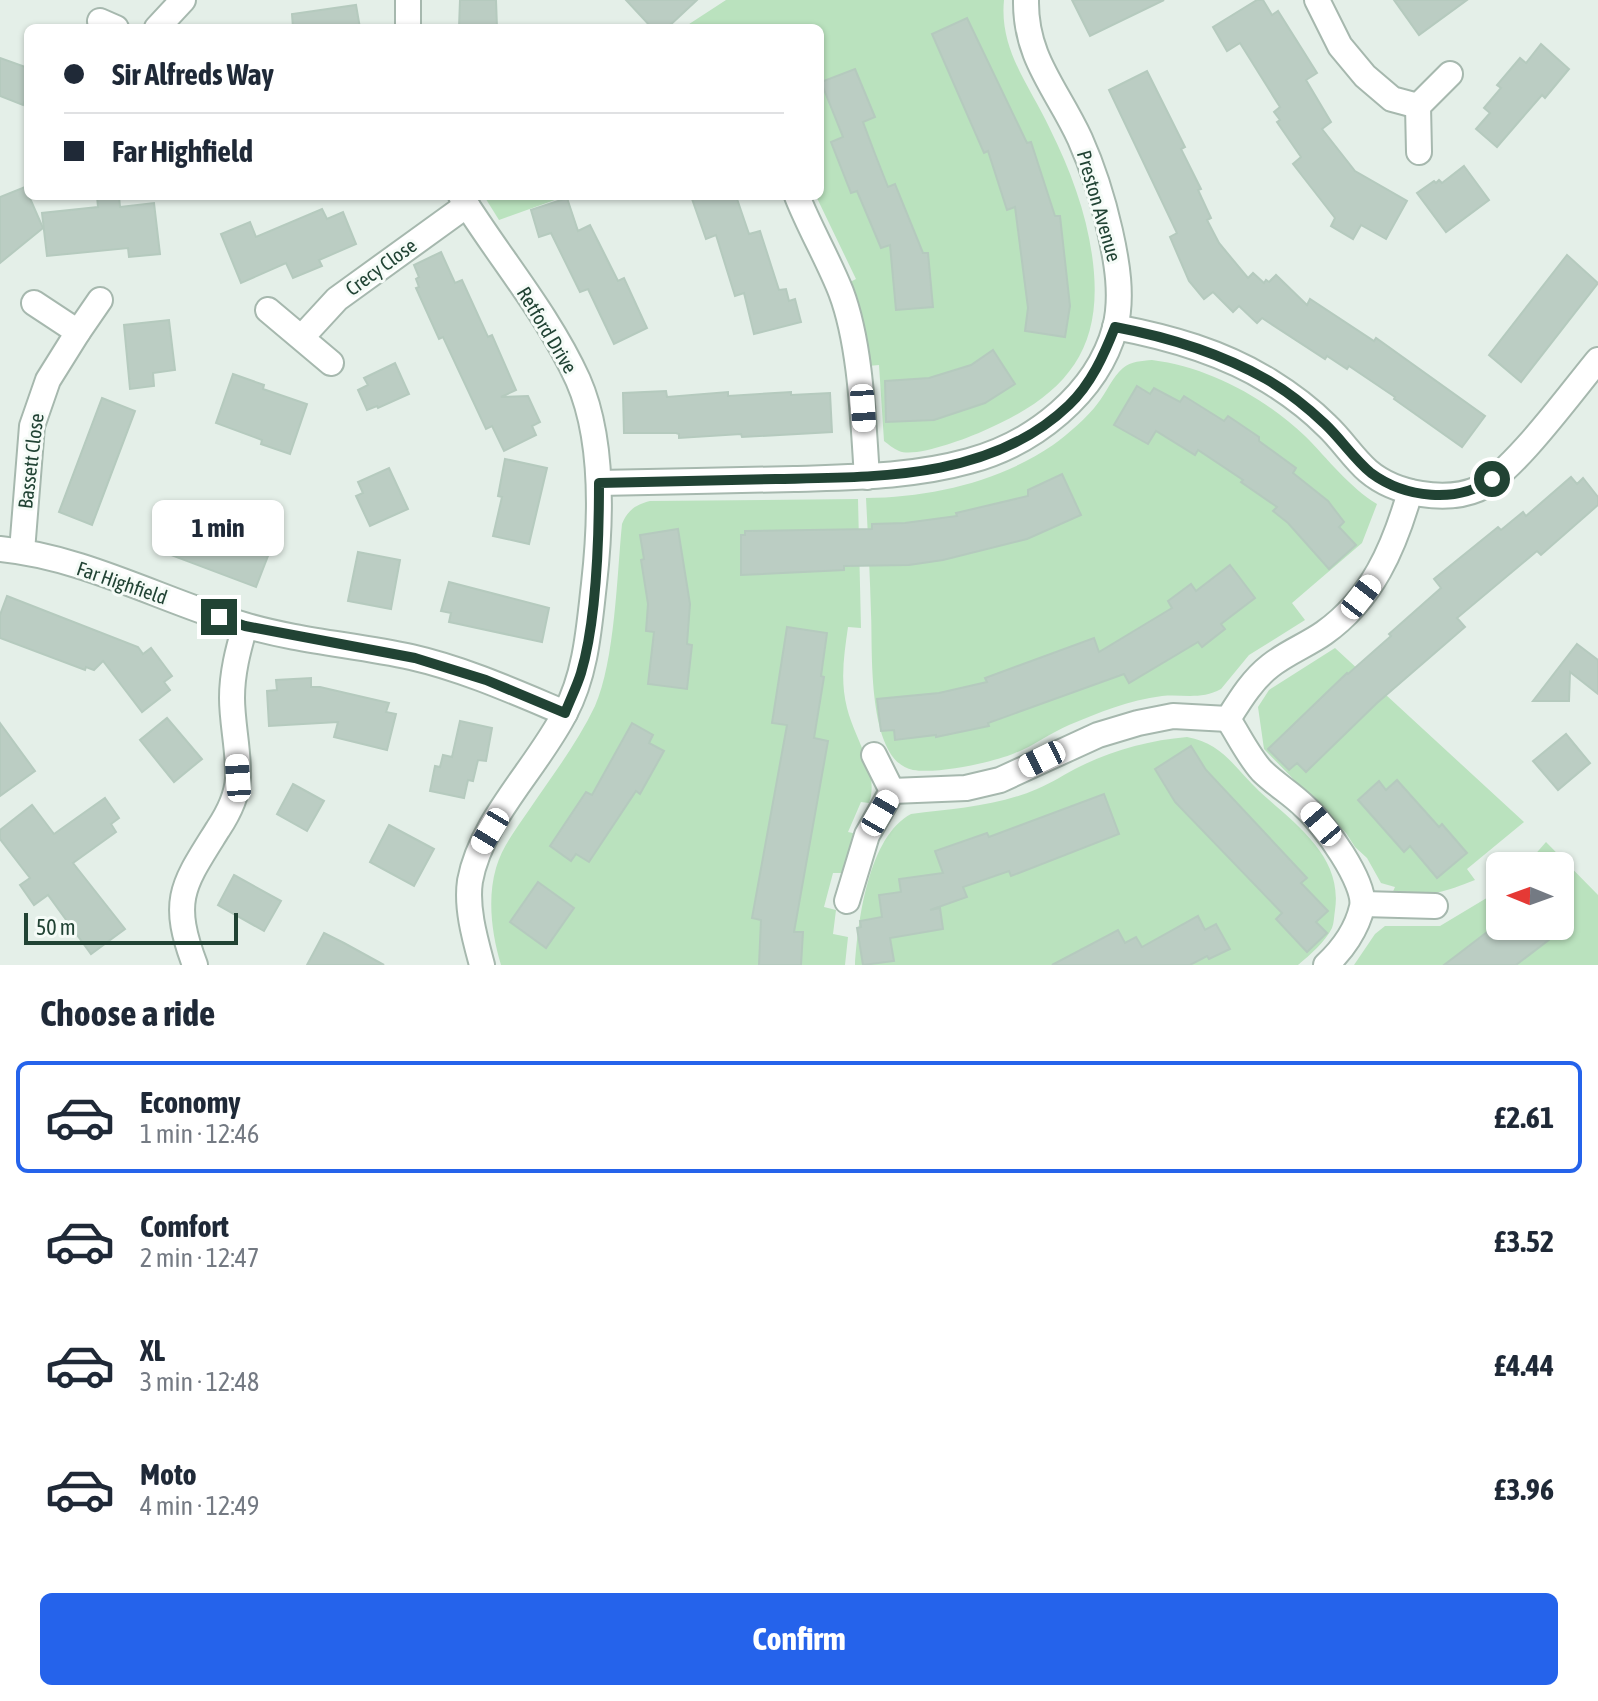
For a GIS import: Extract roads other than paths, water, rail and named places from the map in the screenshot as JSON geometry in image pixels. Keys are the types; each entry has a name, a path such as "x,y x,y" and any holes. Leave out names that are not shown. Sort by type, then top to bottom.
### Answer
{"street":[{"path":"161,24 183,0"},
{"path":"408,0 408,24"},
{"name":"Preston Avenue","path":"599,483 867,477 920,472 972,461 1006,446 1042,426 1069,405 1104,356 1115,327 1119,300 1118,275 1111,232 1081,142 1031,46 1026,0"},
{"path":"1317,0 1340,46 1365,76 1392,99 1418,106"},
{"path":"1419,152 1418,106 1450,74"},
{"path":"799,200 842,295 863,408 867,477"},
{"name":"Crecy Close","path":"302,337 337,299 464,201"},
{"name":"Retford Drive","path":"464,201 561,346 580,384 599,483 599,544 581,671 565,713 479,850 470,884 473,930 482,965"},
{"name":"Bassett Close","path":"11,550 32,426 48,380 100,300"},
{"path":"34,303 78,332"},
{"path":"268,310 331,363"},
{"path":"1115,327 1182,342 1223,357 1266,379 1297,400 1327,426 1369,471 1390,485 1410,492 1441,495 1478,489 1506,469 1598,360"},
{"path":"1228,719 1244,692 1270,665 1325,632 1378,576 1390,552 1410,492"},
{"name":"Far Highfield","path":"11,550 63,562 245,626 415,658 486,680 565,713"},
{"path":"195,965 185,939 181,910 186,881 227,814 238,778 232,697 234,666 245,626"},
{"path":"892,791 966,788 1000,780 1086,739 1138,723 1173,716 1228,719"},
{"path":"1228,719 1261,770 1307,808 1334,840 1355,878 1363,904 1346,941 1326,965"},
{"path":"874,755 892,791"},
{"path":"847,901 867,835 892,791"},
{"path":"1363,904 1435,906"}]}
